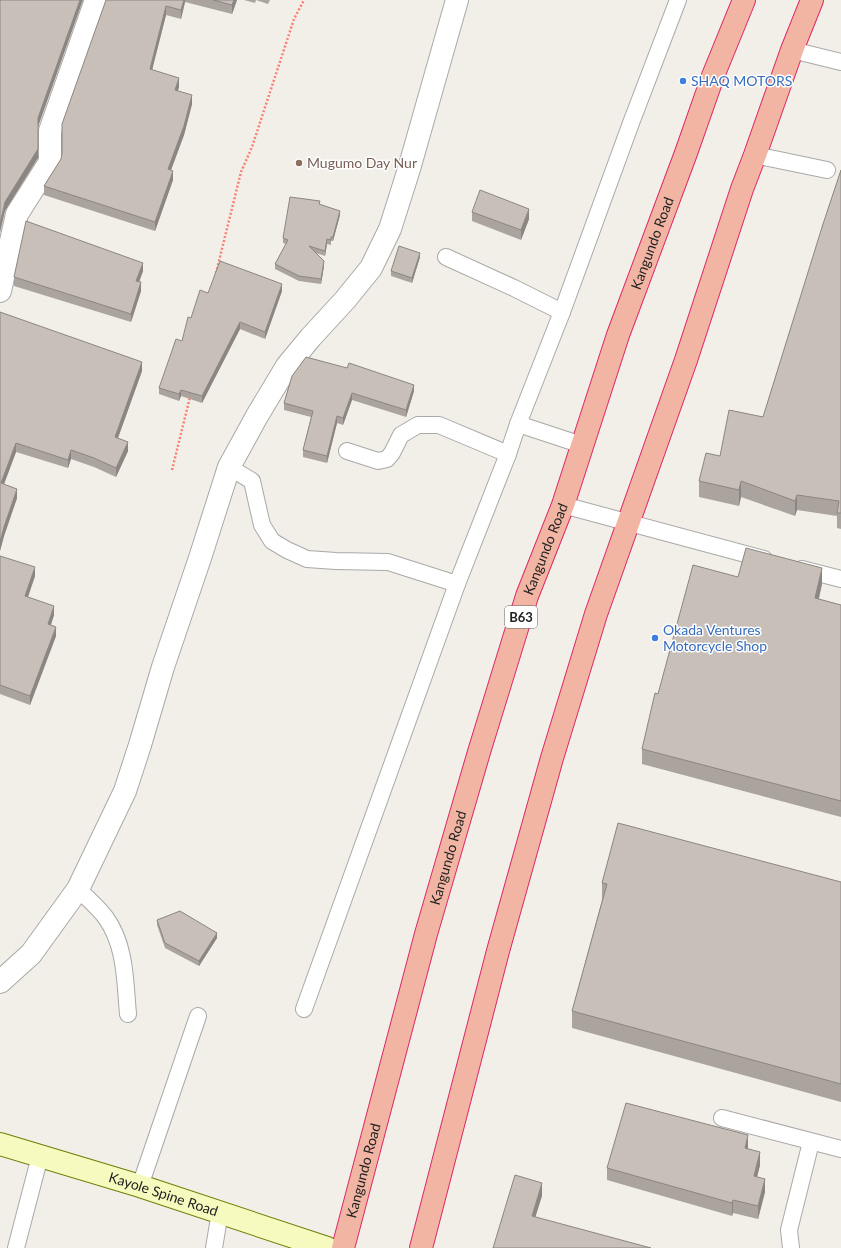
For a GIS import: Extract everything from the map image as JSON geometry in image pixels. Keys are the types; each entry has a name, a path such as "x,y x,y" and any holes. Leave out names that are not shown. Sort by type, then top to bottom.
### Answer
{"highway":[{"name":"Kangundo Road","path":"343,1248 424,942 479,752 527,596 563,505 618,335 713,76 744,0"},
{"path":"421,1248 498,951 552,758 596,614 686,360 742,189 792,50 812,0"}],"main road":[{"name":"Kayole Spine Road","path":"0,1144 140,1186 327,1248"}],"street":[{"path":"0,291 6,242 17,214 50,162 50,131 96,0"},
{"path":"0,982 31,954 78,889 125,791 163,667 229,467 287,366 371,268 390,229 458,0"}],"lane":[{"path":"304,1009 457,584 562,312 630,123 678,0"},
{"path":"792,50 841,62"},
{"path":"755,155 827,170"},
{"path":"446,257 562,312"},
{"path":"518,424 582,445"},
{"path":"346,451 378,461 387,459 392,453 401,435 418,425 439,425 508,454"},
{"path":"229,467 252,481 262,526 272,541 286,550 307,558 336,561 388,562 457,584"},
{"path":"563,505 841,579"},
{"path":"78,889 106,918 116,936 123,961 128,1014"},
{"path":"140,1186 198,1016"},
{"path":"722,1118 841,1149"},
{"path":"791,1248 788,1230 811,1142"},
{"path":"16,1248 40,1156"},
{"path":"214,1248 220,1212"}],"path":[{"path":"215,279 241,172 252,147 294,19 304,0"},
{"path":"172,470 191,393"}],"building":[{"path":"0,0 80,0 38,118 38,149 5,202 0,224"},
{"path":"106,0 184,0 181,10 166,6 150,69 179,78 175,90 192,95 184,126 168,169 173,171 155,222 44,186 61,159 62,124"},
{"path":"213,0 234,0 232,5"},
{"path":"841,170 841,513 837,513 839,501 797,495 795,501 741,481 739,490 699,481 706,453 720,456 729,410 763,417"},
{"path":"480,190 529,209 521,230 472,212"},
{"path":"290,197 320,201 319,204 340,211 333,237 331,237 331,240 327,239 325,251 309,246 324,261 321,279 299,276 275,264 288,240 283,238"},
{"path":"26,221 143,263 136,281 141,282 131,314 14,277"},
{"path":"399,246 420,253 412,278 391,271"},
{"path":"220,261 282,284 265,332 240,322 202,396 181,390 179,394 159,388 176,339 182,341 188,317 191,318 200,290 208,293"},
{"path":"0,312 142,362 115,437 128,442 116,468 71,450 68,460 16,443 1,483 17,489 0,542"},
{"path":"306,357 347,368 349,363 414,385 406,410 352,393 343,418 337,416 327,456 303,450 313,411 284,403 292,376"},
{"path":"746,548 822,568 815,598 841,605 841,801 642,749 655,693 658,694 693,565 738,577"},
{"path":"0,556 35,567 25,596 54,606 48,624 56,627 30,696 0,685"},
{"path":"618,823 841,882 841,1084 572,1011 607,884 602,883"},
{"path":"180,911 217,933 199,961 165,943 157,920"},
{"path":"626,1103 748,1135 745,1148 760,1152 754,1176 765,1179 758,1206 733,1200 732,1203 607,1168"},
{"path":"515,1175 542,1183 532,1216 651,1248 493,1248"}],"place":[{"name":"SHAQ MOTORS","path":"683,81"},
{"name":"Mugumo Day Nur","path":"299,163"},
{"name":"Okada Ventures Motorcycle Shop","path":"655,638"}]}
